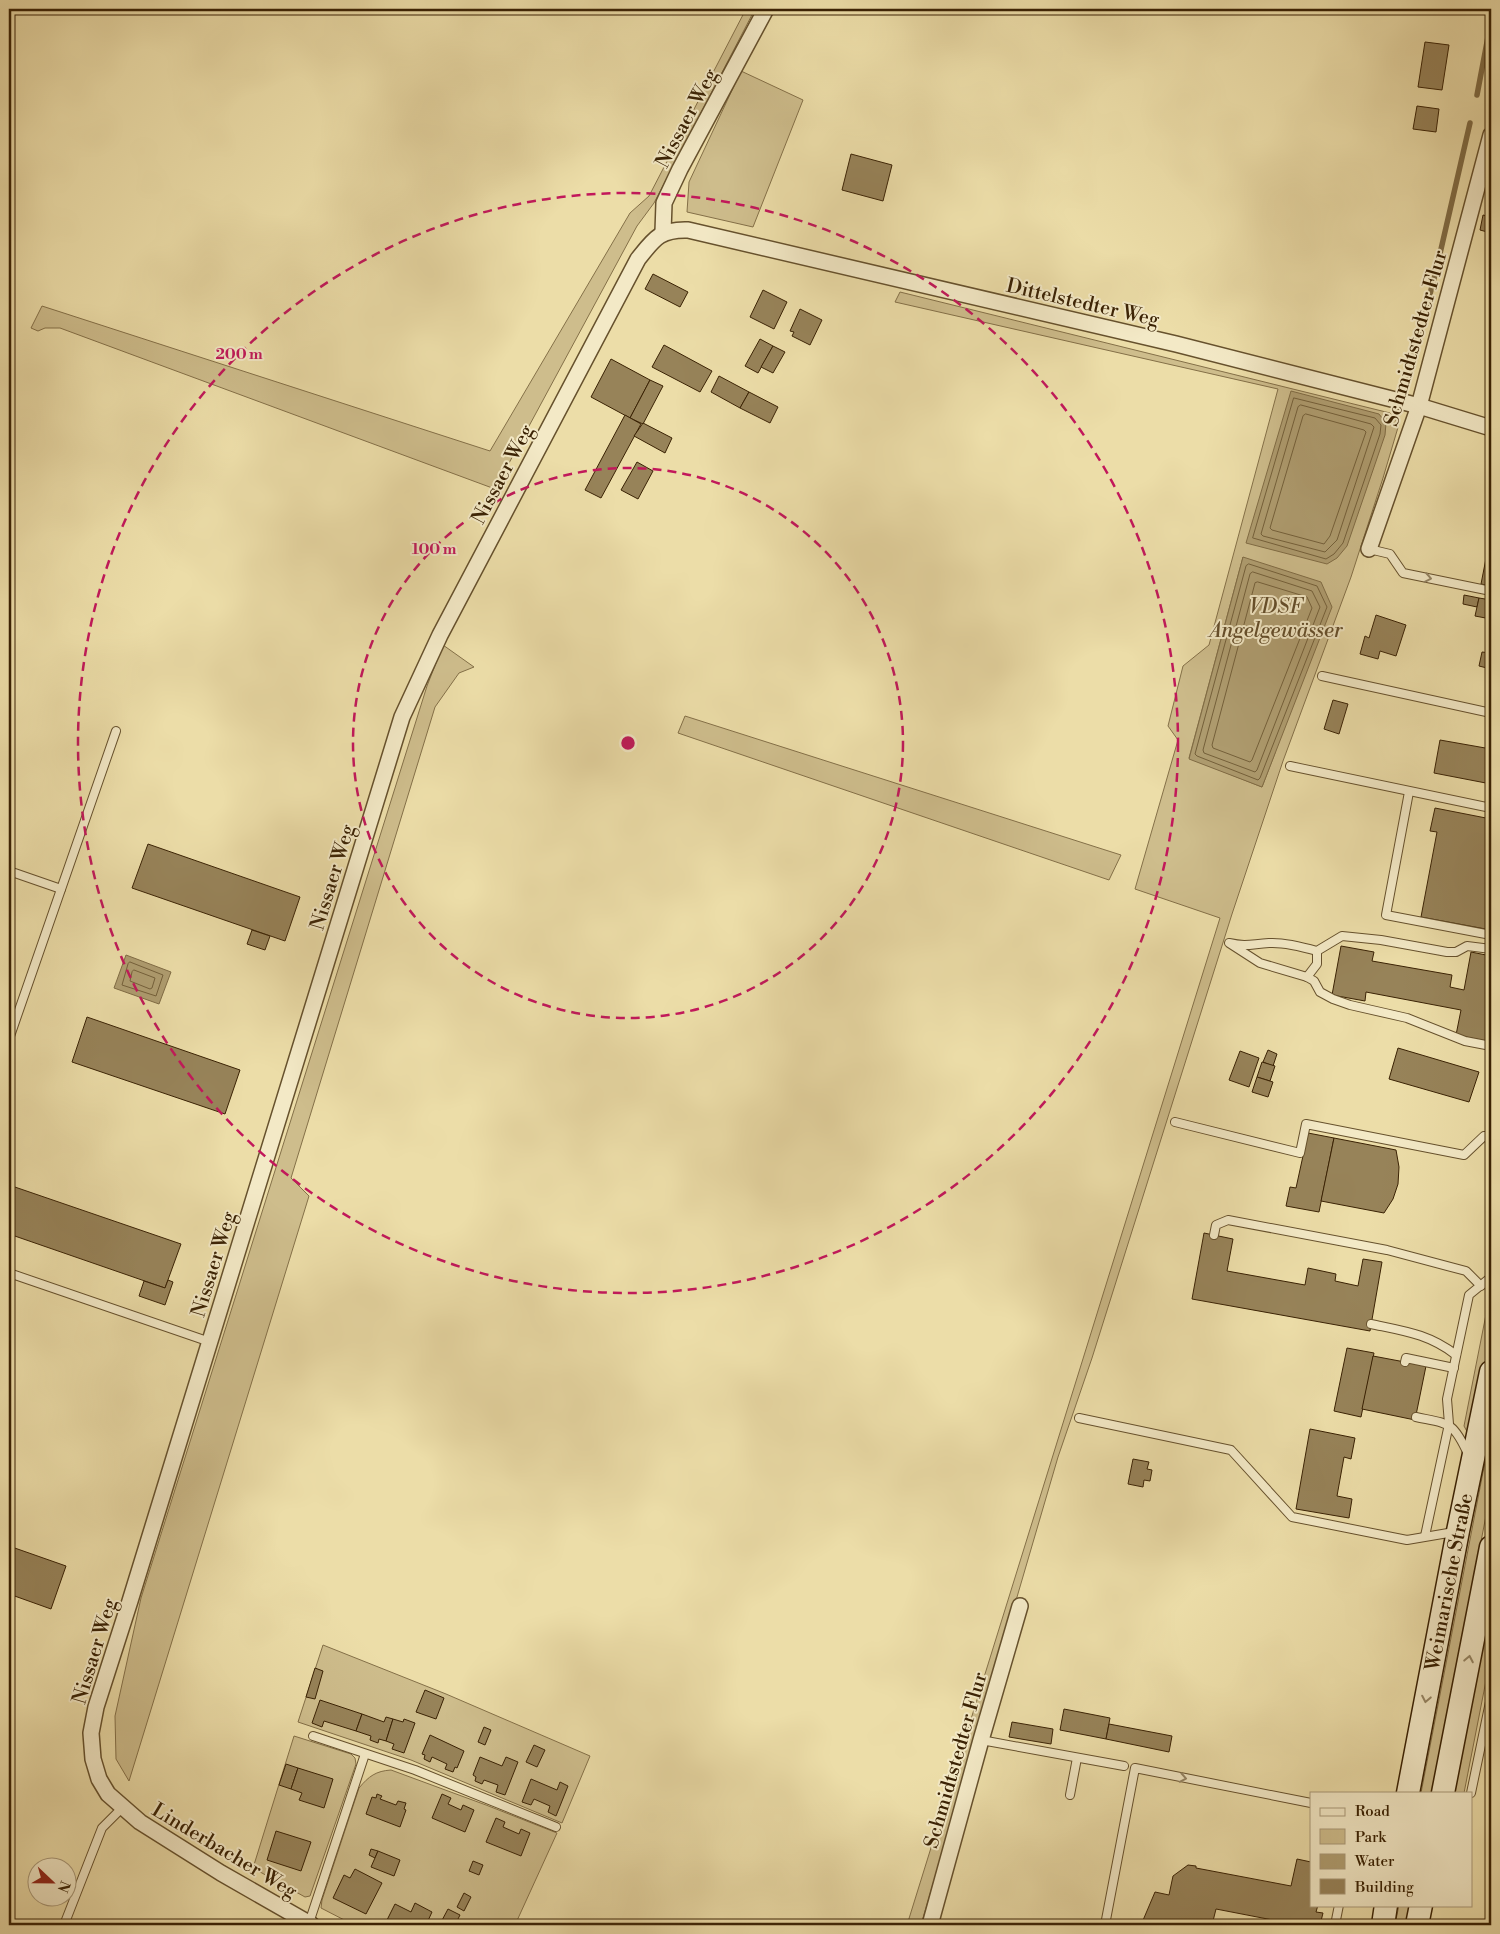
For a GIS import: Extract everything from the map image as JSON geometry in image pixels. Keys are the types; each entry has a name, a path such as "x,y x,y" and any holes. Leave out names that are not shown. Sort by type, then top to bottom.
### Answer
{"main road":[{"name":"Weimarische Straße","path":"1408,1792 1458,1531 1491,1372"},
{"name":"Weimarische Straße","path":"1443,1792 1491,1547"},
{"path":"1382,1925 1386,1906"},
{"path":"1417,1925 1421,1906"}],"street":[{"name":"Nissaer Weg","path":"123,1807 108,1794 99,1778 93,1759 91,1733 96,1707 402,717 440,635 638,259 663,232 664,203 668,194 766,9"},
{"name":"Schmidtstedter Flur","path":"1369,549 1419,406 1491,135"},
{"name":"Dittelstedter Weg","path":"663,232 674,229 688,230 1176,344 1419,406 1491,428"},
{"name":"Schmidtstedter Flur","path":"930,1925 980,1740 1020,1606"},
{"name":"Linderbacher Weg","path":"123,1807 140,1822 221,1874 310,1924"}],"lane":[{"path":"1369,549 1390,554 1403,573 1491,591"},
{"path":"1322,676 1491,713"},
{"path":"9,1039 116,731"},
{"path":"1290,766 1491,808"},
{"path":"1409,792 1386,915 1491,935"},
{"path":"9,871 61,889"},
{"path":"1491,950 1467,946 1456,952 1447,952 1380,940 1342,936 1317,951 1271,943 1246,946 1229,943 1260,963 1307,977 1314,981 1320,992 1333,999 1350,1005 1407,1018 1465,1041 1491,1046"},
{"path":"1307,977 1317,964 1317,951"},
{"path":"1175,1122 1300,1153 1306,1124 1464,1155 1484,1136 1491,1136"},
{"path":"1214,1235 1216,1225 1228,1220 1387,1250 1466,1271 1481,1286"},
{"path":"9,1274 210,1342"},
{"path":"1425,1536 1449,1424 1448,1399 1469,1295 1491,1277"},
{"path":"1371,1324 1418,1334 1435,1340 1456,1355"},
{"path":"1405,1362 1406,1358 1454,1368"},
{"path":"1416,1417 1449,1424 1460,1436 1473,1462"},
{"path":"1079,1418 1231,1450 1292,1517 1407,1540 1458,1531"},
{"path":"1471,1792 1491,1696"},
{"path":"312,1736 414,1770 556,1827"},
{"path":"980,1740 1124,1766"},
{"name":"Linderbacher Weg","path":"310,1924 365,1754"},
{"path":"1070,1795 1077,1758"},
{"path":"1105,1925 1135,1768 1310,1804"},
{"path":"64,1925 102,1828 123,1807"},
{"path":"1335,1925 1339,1906"}],"green space":[{"path":"746,9 755,9 654,203 637,226 495,489 60,328 45,328 38,331 31,328 42,306 490,451 630,213 649,196"},
{"path":"741,71 803,100 753,227 687,212 689,182"},
{"path":"900,292 1390,413 1399,424 1351,577 1283,761 1232,914 1092,1358 1058,1457 921,1925 907,1925 1220,918 1135,889 1178,740 1168,726 1183,666 1209,645 1278,389 895,302","holes":["1243,557 1275,753 1262,787 1189,758"]},
{"path":"443,645 474,667 459,673 435,707 291,1178 309,1196 129,1781 116,1759 115,1716 141,1598 427,686"},
{"path":"685,716 1121,855 1109,880 678,733"},
{"path":"1491,1289 1491,1333 1470,1437 1464,1426"},
{"path":"1491,1431 1491,1490 1432,1792 1421,1792"},
{"path":"1491,1606 1491,1655 1464,1792 1452,1792 1486,1620"},
{"path":"323,1645 446,1694 590,1756 562,1823 411,1760 298,1722"},
{"path":"294,1736 351,1754 355,1758 356,1764 310,1896 305,1897 253,1868"},
{"path":"391,1770 557,1833 515,1925 354,1925 321,1908 359,1788 373,1775"},
{"path":"1399,1906 1411,1906 1407,1925 1395,1925"}],"water":[{"name":"VDSF Angelgewässer","path":"1291,391 1379,414 1386,423 1385,435 1347,546 1337,558 1327,564 1246,543"},
{"name":"VDSF Angelgewässer","path":"1243,557 1321,582 1332,607 1262,787 1189,759"},
{"path":"126,955 171,972 159,1004 114,988"}],"building":[{"path":"1425,42 1449,45 1442,90 1418,87"},
{"path":"1417,106 1439,109 1436,132 1413,129"},
{"path":"851,154 892,165 883,201 842,190"},
{"path":"1483,215 1491,217 1491,233 1480,230"},
{"path":"653,274 688,292 680,307 645,289"},
{"path":"763,290 787,302 774,329 750,317"},
{"path":"800,309 822,320 810,345 792,336 794,332 790,331"},
{"path":"760,339 773,346 758,373 745,366"},
{"path":"664,345 712,371 700,392 652,367"},
{"path":"773,346 785,352 773,373 761,367"},
{"path":"611,359 650,380 630,418 591,397"},
{"path":"719,376 749,392 740,408 711,392"},
{"path":"650,380 663,386 643,424 630,418"},
{"path":"749,392 778,407 770,423 740,408"},
{"path":"625,415 641,424 601,498 585,490"},
{"path":"643,423 672,438 665,453 634,436"},
{"path":"637,462 653,471 638,499 621,490"},
{"path":"1491,533 1491,586 1481,584"},
{"path":"1464,595 1479,598 1477,607 1463,604"},
{"path":"1479,598 1491,600 1491,619 1475,616"},
{"path":"1376,615 1406,625 1396,656 1380,651 1378,659 1360,654 1365,636 1369,638"},
{"path":"1482,652 1491,653 1491,669 1479,666"},
{"path":"1333,700 1348,704 1339,734 1324,729"},
{"path":"1440,740 1491,749 1491,784 1434,773"},
{"path":"1435,808 1491,819 1491,930 1421,917 1437,832 1430,831"},
{"path":"148,844 300,897 285,941 132,888"},
{"path":"252,930 270,936 265,950 247,944"},
{"path":"1341,946 1374,952 1372,961 1452,975 1450,987 1464,990 1471,952 1491,956 1491,1042 1456,1035 1461,1010 1366,992 1365,1001 1332,995"},
{"path":"87,1017 240,1070 225,1114 72,1062"},
{"path":"1398,1048 1479,1072 1469,1102 1389,1079"},
{"path":"1268,1050 1277,1054 1273,1066 1263,1062"},
{"path":"1240,1051 1259,1058 1249,1087 1229,1080"},
{"path":"1262,1062 1275,1066 1270,1081 1257,1077"},
{"path":"1257,1077 1273,1082 1268,1097 1252,1092"},
{"path":"1308,1133 1334,1138 1319,1212 1286,1206 1290,1187 1296,1188"},
{"path":"1334,1138 1396,1150 1399,1167 1398,1184 1393,1199 1384,1213 1321,1201"},
{"path":"9,1185 181,1244 165,1288 9,1234"},
{"path":"1204,1233 1233,1239 1227,1271 1305,1285 1308,1268 1336,1274 1335,1281 1358,1286 1363,1259 1382,1262 1370,1331 1192,1299"},
{"path":"168,1280 173,1282 165,1305 139,1296 144,1281 165,1288"},
{"path":"1347,1348 1374,1353 1361,1417 1334,1411"},
{"path":"1373,1356 1426,1366 1415,1420 1362,1409"},
{"path":"1310,1429 1355,1438 1351,1459 1344,1457 1337,1496 1352,1499 1349,1518 1296,1509"},
{"path":"1133,1459 1149,1462 1147,1469 1152,1470 1150,1481 1144,1480 1143,1487 1128,1484"},
{"path":"9,1546 66,1566 51,1609 9,1594"},
{"path":"315,1668 323,1671 315,1699 306,1697"},
{"path":"425,1690 444,1698 436,1719 416,1712"},
{"path":"320,1700 362,1714 356,1731 324,1721 322,1727 312,1723"},
{"path":"1064,1709 1110,1718 1106,1739 1060,1730"},
{"path":"362,1714 384,1722 386,1717 393,1719 386,1741 379,1739 378,1743 370,1740 371,1736 356,1731"},
{"path":"393,1719 403,1722 404,1719 415,1723 404,1753 392,1749 394,1744 386,1741"},
{"path":"1012,1722 1053,1729 1051,1744 1009,1737"},
{"path":"1109,1724 1172,1736 1169,1752 1106,1739"},
{"path":"484,1727 491,1730 485,1745 478,1742"},
{"path":"430,1735 464,1751 457,1768 455,1767 453,1772 445,1769 447,1764 432,1757 430,1762 424,1759 425,1755 422,1754"},
{"path":"534,1745 545,1750 537,1767 526,1762"},
{"path":"480,1757 502,1766 506,1757 518,1762 505,1795 496,1792 498,1785 484,1780 482,1784 475,1781 476,1777 473,1775"},
{"path":"286,1764 298,1768 291,1789 279,1785"},
{"path":"298,1768 333,1779 324,1808 299,1800 302,1793 291,1789"},
{"path":"531,1779 557,1790 560,1782 568,1786 556,1816 548,1812 550,1806 534,1799 531,1805 522,1802"},
{"path":"377,1794 382,1796 380,1799 396,1805 398,1801 406,1803 404,1809 406,1810 400,1827 366,1814 372,1797 376,1798"},
{"path":"442,1794 451,1798 448,1804 461,1810 463,1805 474,1810 465,1832 432,1818"},
{"path":"496,1818 505,1822 503,1827 519,1834 521,1829 530,1833 521,1856 486,1842"},
{"path":"276,1831 311,1842 301,1871 267,1860"},
{"path":"371,1849 378,1851 375,1858 369,1855"},
{"path":"378,1851 400,1860 394,1876 371,1867"},
{"path":"1297,1859 1310,1862 1310,1906 1318,1906 1316,1912 1323,1913 1320,1925 1283,1925 1283,1922 1216,1909 1212,1925 1141,1925 1155,1892 1169,1895 1173,1876 1188,1865 1291,1886"},
{"path":"473,1861 483,1865 479,1875 469,1871"},
{"path":"355,1869 382,1883 366,1914 333,1898 344,1875 350,1878"},
{"path":"464,1893 471,1897 464,1911 457,1907"},
{"path":"415,1903 432,1912 426,1925 385,1924 395,1904 411,1912"},
{"path":"448,1909 460,1915 455,1925 440,1924"}],"waterway":[{"path":"1477,95 1491,21"},
{"path":"1408,378 1436,271 1470,123"}]}
